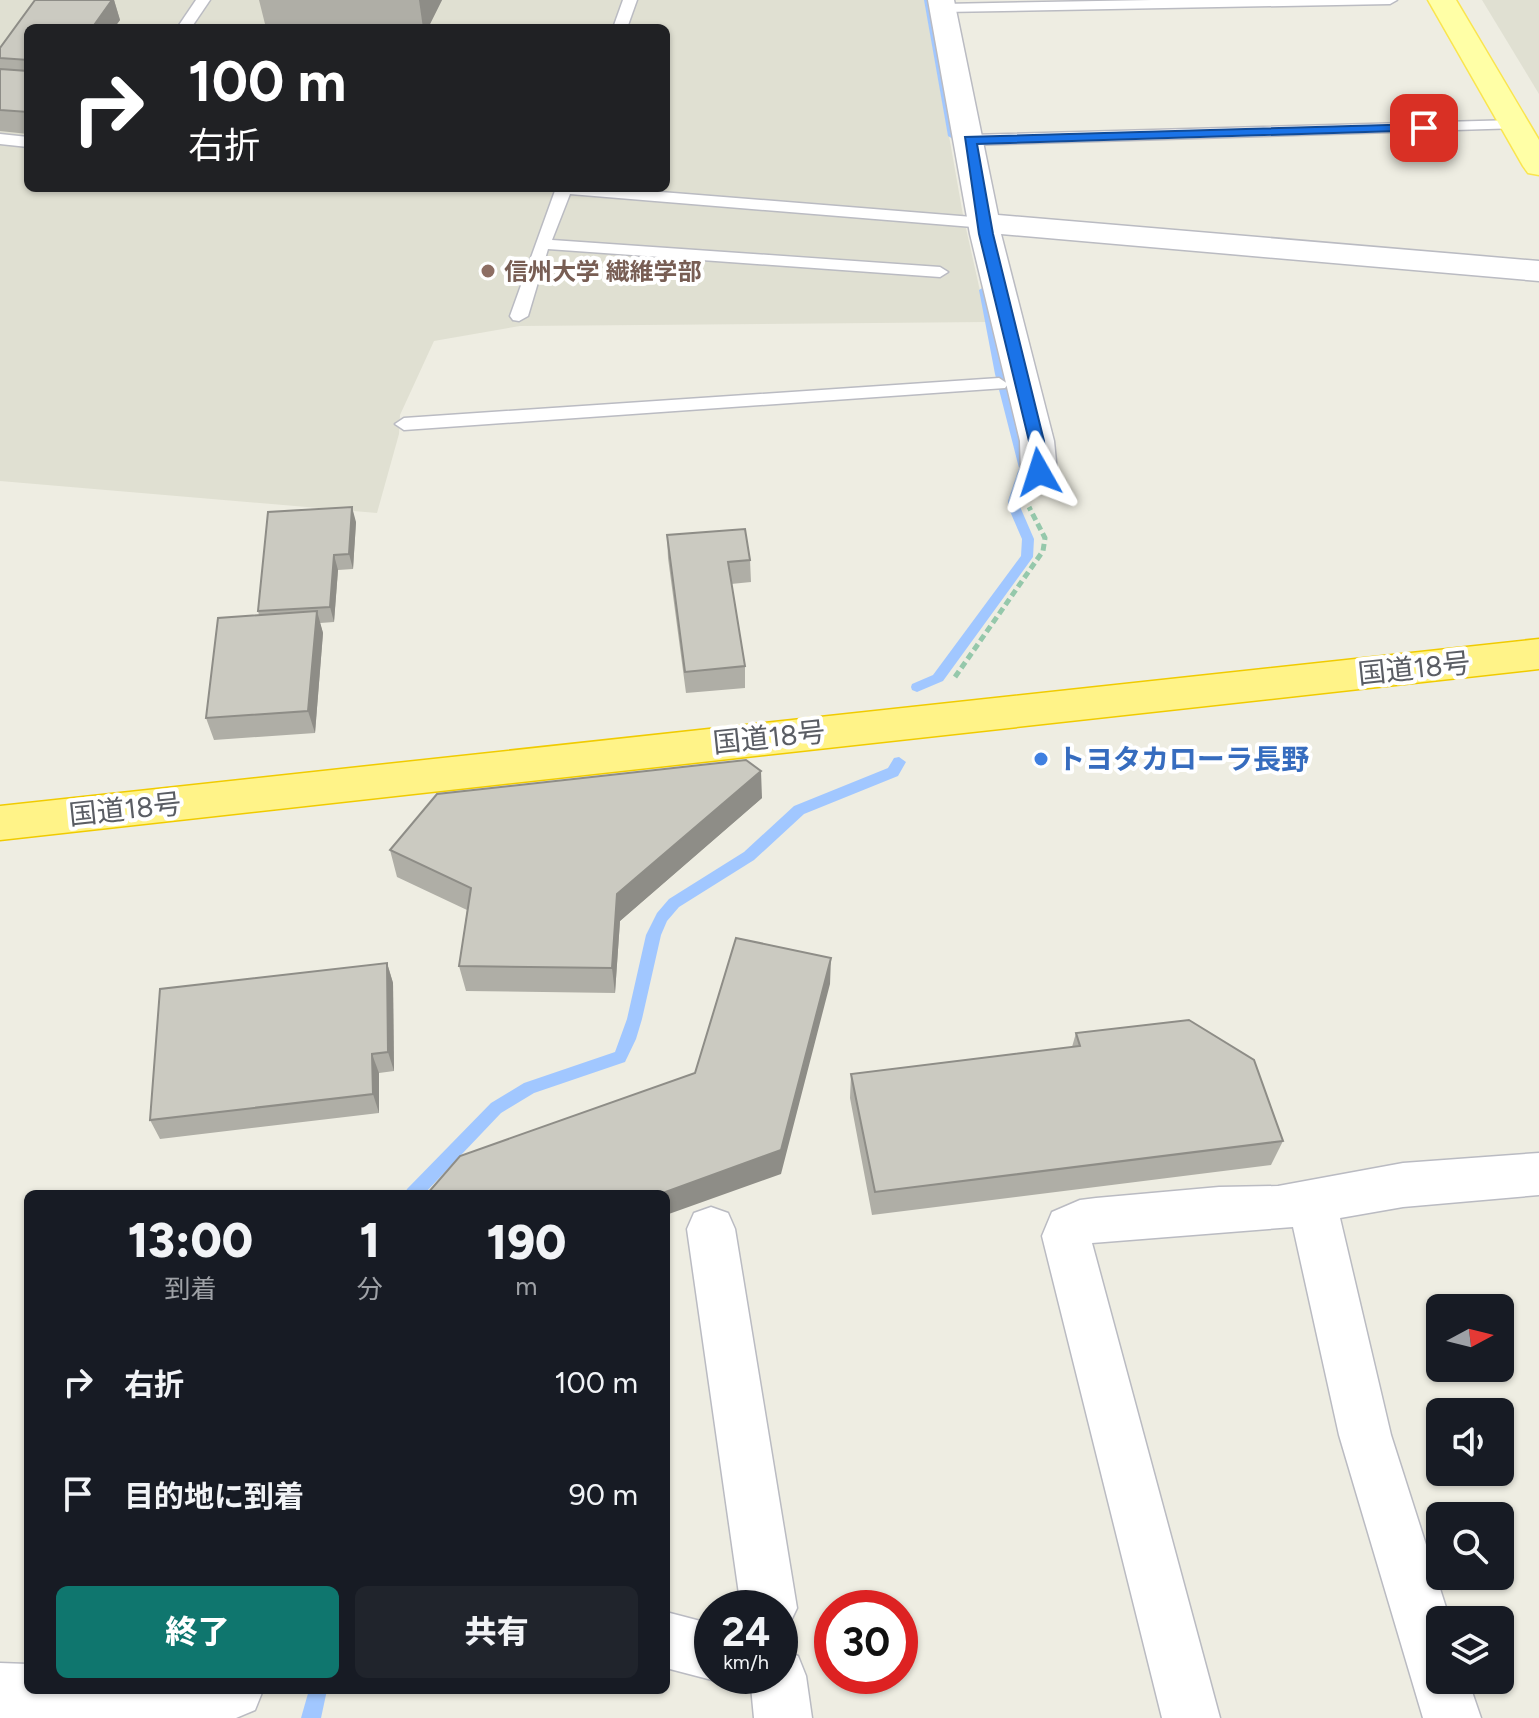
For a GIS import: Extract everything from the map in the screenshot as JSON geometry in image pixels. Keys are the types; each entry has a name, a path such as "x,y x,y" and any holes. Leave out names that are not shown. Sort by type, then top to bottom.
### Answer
{"highway":[{"name":"国道18号","path":"0,823 1539,654"}],"main road":[{"path":"1442,0 1539,166"}],"street":[{"path":"942,4 970,140 974,222 1011,384 1037,441 1039,472"},
{"path":"974,222 1539,271"},
{"path":"1191,1718 1066,1236 1072,1225 1219,1209 1278,1208 1403,1185 1539,1174"},
{"path":"1312,1203 1365,1435 1426,1633"},
{"path":"711,1229 766,1590"},
{"path":"670,1641 694,1647"},
{"path":"0,1691 24,1692"},
{"path":"49,1694 72,1698 80,1710 204,1694"},
{"path":"780,1694 783,1718"},
{"path":"1445,1694 1452,1718"}],"lane":[{"path":"187,24 203,0"},
{"path":"621,24 630,0"},
{"path":"942,4 1390,0"},
{"path":"970,140 1515,125"},
{"path":"0,139 24,142"},
{"path":"519,316 562,192"},
{"path":"612,192 974,222"},
{"path":"542,244 940,272"},
{"path":"404,424 1011,384"}],"path":[{"path":"925,720 1043,551 1045,538 1030,514 1028,501 1039,472"}],"shaded area":[{"name":"信州大学 繊維学部","path":"0,0 925,0 963,215 987,322 520,326 434,341 400,415 399,434 377,513 0,481"},
{"path":"1482,0 1539,0 1539,94"}],"building":[{"path":"35,0 112,0 95,24 24,24 24,60 0,58 0,48"},
{"path":"0,69 24,71 24,112 0,110"},
{"path":"352,507 349,554 334,555 330,607 258,611 268,512"},
{"path":"745,529 750,560 728,562 745,666 685,672 667,535"},
{"path":"317,611 308,711 206,718 218,618"},
{"path":"746,760 761,771 617,894 612,968 459,966 471,888 390,850 437,794"},
{"path":"736,938 831,958 781,1150 670,1190 430,1190 460,1156 695,1073"},
{"path":"387,963 388,1052 372,1054 373,1094 150,1120 160,989"},
{"path":"1189,1020 1254,1060 1283,1141 875,1192 851,1074 1080,1046 1076,1033"}],"waterway":[{"path":"928,0 953,136"},
{"path":"917,687 938,678 1027,557 1028,539 1014,501 1025,468 984,290"},
{"path":"417,1190 496,1108 529,1088 620,1057 629,1039 653,935 674,903 749,856 799,810 893,772 899,762"},
{"path":"311,1718 317,1694"}],"place":[{"name":"信州大学 繊維学部","path":"488,271"},
{"name":"トヨタカローラ長野","path":"1041,759"}],"route":[{"path":"1039,472 1037,441 1020,383 986,234 970,140 1424,128"}]}
